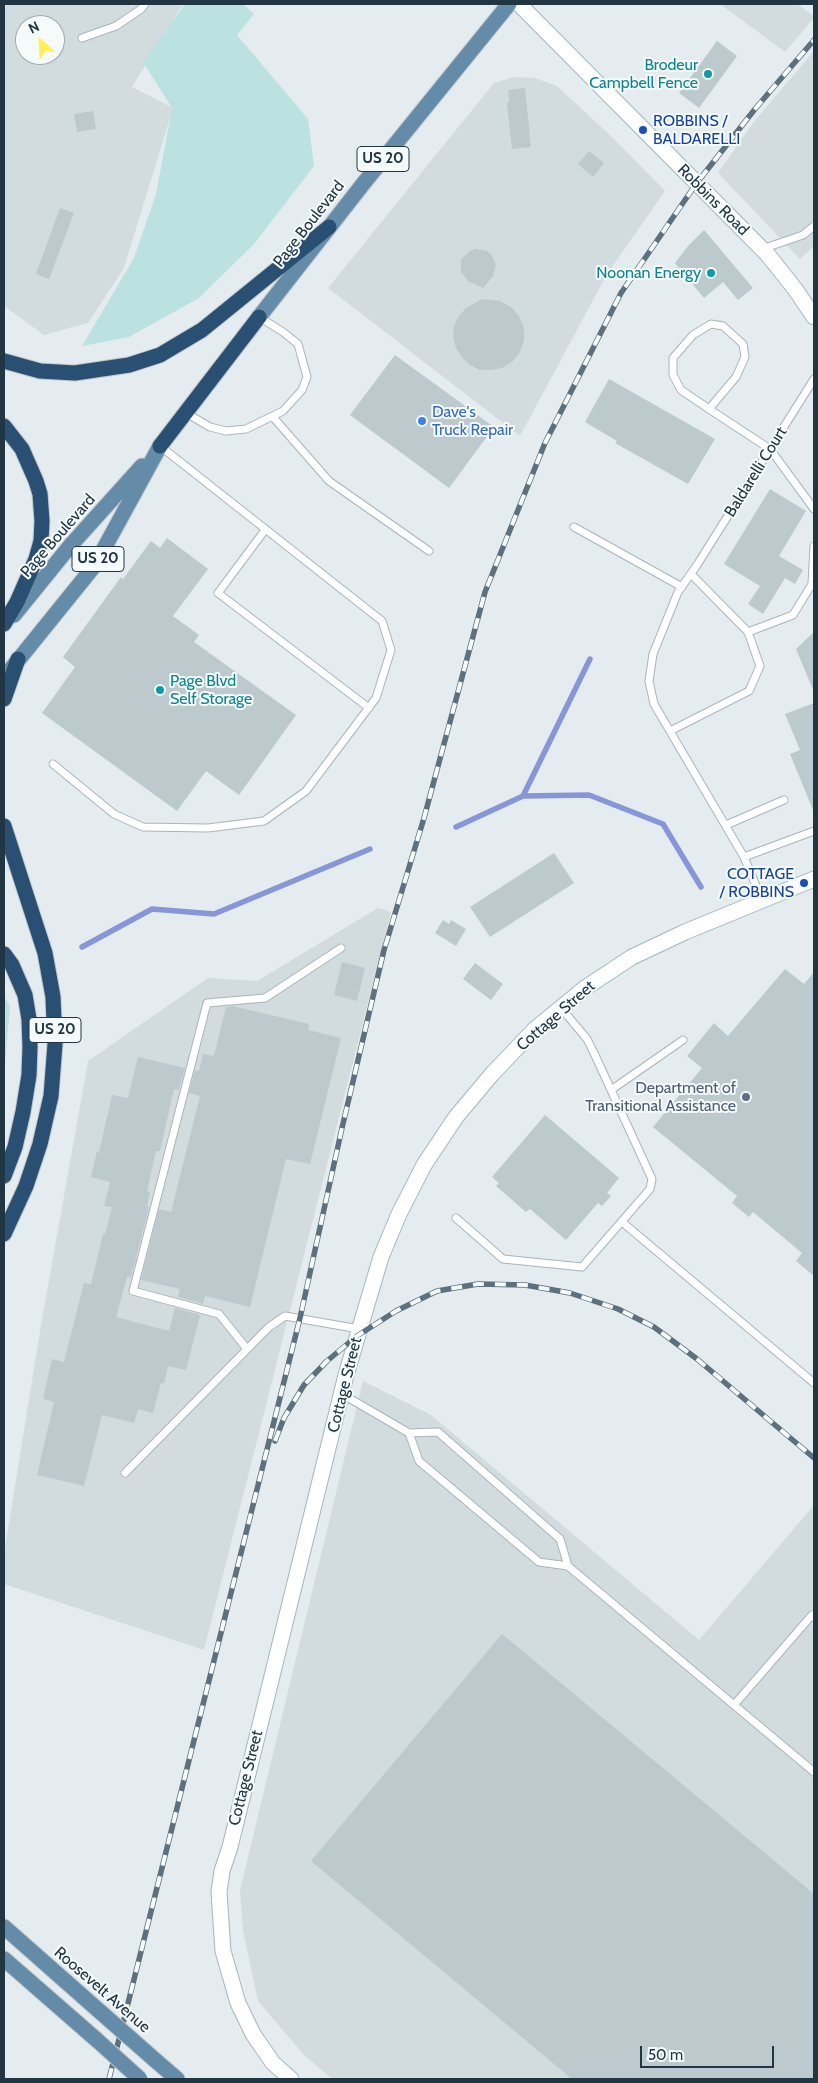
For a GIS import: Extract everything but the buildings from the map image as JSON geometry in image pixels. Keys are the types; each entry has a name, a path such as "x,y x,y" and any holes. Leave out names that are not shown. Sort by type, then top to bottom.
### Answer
{"highway":[{"path":"4,360 40,371 75,373 129,365 160,355 202,330 329,227"},
{"name":"Page Boulevard","path":"160,446 259,317"},
{"path":"4,426 22,448 36,480 40,494 42,521 41,541 36,559 4,626"},
{"name":"US 20","path":"4,699 18,659"},
{"name":"US 20","path":"4,826 45,953 52,997 55,1044 51,1096 40,1144 26,1186 4,1234"},
{"path":"4,954 12,965 25,995 29,1019 30,1047 28,1082 23,1112 15,1147 4,1176"}],"main road":[{"name":"Page Boulevard","path":"259,317 508,4"},
{"name":"Robbins Road","path":"519,4 761,249 795,289 814,317"},
{"name":"Page Boulevard","path":"4,626 70,546 160,446"},
{"name":"Page Boulevard","path":"4,679 94,565 160,446"},
{"name":"Cottage Street","path":"291,2079 273,2063 253,2034 238,2003 223,1951 219,1892 222,1871 359,1329 381,1257 399,1214 424,1165 456,1116 492,1074 535,1029 560,1008 585,988 632,957 685,932 814,879"},
{"name":"Roosevelt Avenue","path":"9,1932 177,2079"},
{"path":"4,1958 140,2079"}],"lane":[{"path":"82,38 116,26 141,9 145,4"},
{"path":"761,249 803,235 814,226"},
{"path":"186,413 210,427 226,431 246,429 284,411 302,390 307,377 298,344 259,317"},
{"path":"709,409 736,377 745,357 744,344 723,326 712,324 693,336 673,358 673,375 681,390 709,409 770,449 814,509"},
{"name":"Baldarelli Court","path":"762,900 744,857 654,704 649,681 653,654 682,587 814,379"},
{"path":"273,417 328,481 428,550"},
{"path":"53,764 114,814 143,827 208,828 264,821 306,791 376,698 391,650 382,621 160,446"},
{"path":"574,527 682,587"},
{"path":"265,530 218,593 369,708"},
{"path":"748,632 793,615 812,584 814,546"},
{"path":"670,731 749,691 760,666 748,632 692,574"},
{"path":"726,825 784,800"},
{"path":"744,857 814,831"},
{"path":"247,1349 219,1314 133,1291 207,1003 265,998 341,948"},
{"path":"456,1218 503,1259 582,1267 650,1189 652,1179 587,1039 560,1008"},
{"path":"611,1090 683,1040"},
{"path":"622,1222 814,1384"},
{"path":"124,1473 269,1327 285,1316 359,1329"},
{"path":"342,1394 409,1433 438,1432 560,1539 568,1566"},
{"path":"409,1433 419,1461 539,1562 568,1566 814,1772"},
{"path":"734,1705 812,1615 814,1617"}],"shaded area":[{"path":"4,4 183,4 132,87 173,108 124,268 88,323 44,335 4,306"},
{"path":"720,4 797,4 814,16 814,18 785,52"},
{"path":"814,51 814,246 800,259 718,173 753,123"},
{"path":"513,77 535,78 557,86 612,137 665,191 607,274 520,436 328,288 494,83"},
{"path":"378,908 391,912 204,1650 4,1584 4,1554 40,1331 88,1061 208,978 257,981"},
{"path":"363,1381 431,1415 699,1640 814,1505 814,2079 332,2079 304,2055 258,2001 243,1931 240,1890"}],"green space":[{"path":"185,4 243,4 254,14 237,35 308,119 314,166 254,244 199,298 129,337 82,346 134,258 156,194 172,108 143,62"},
{"path":"4,995 10,1007 4,1074"}],"waterway":[{"path":"523,796 590,659"},
{"path":"456,827 523,796 589,795 663,824 701,887"},
{"path":"82,947 152,909 214,914 370,849"}],"railway":[{"path":"109,2079 300,1318 384,950 424,818 485,592 545,443 621,293 696,184 755,109 814,40"},
{"path":"275,1441 284,1418 304,1385 327,1361 357,1336 396,1311 437,1291 478,1284 525,1285 570,1293 618,1309 654,1327 697,1359 814,1458"}],"place":[{"name":"Brodeur Campbell Fence","path":"708,74"},
{"name":"ROBBINS / BALDARELLI","path":"643,130"},
{"name":"Noonan Energy","path":"711,273"},
{"name":"Dave's Truck Repair","path":"422,421"},
{"name":"Page Blvd Self Storage","path":"160,690"},
{"name":"COTTAGE / ROBBINS","path":"804,883"},
{"name":"Department of Transitional Assistance","path":"746,1097"}]}
